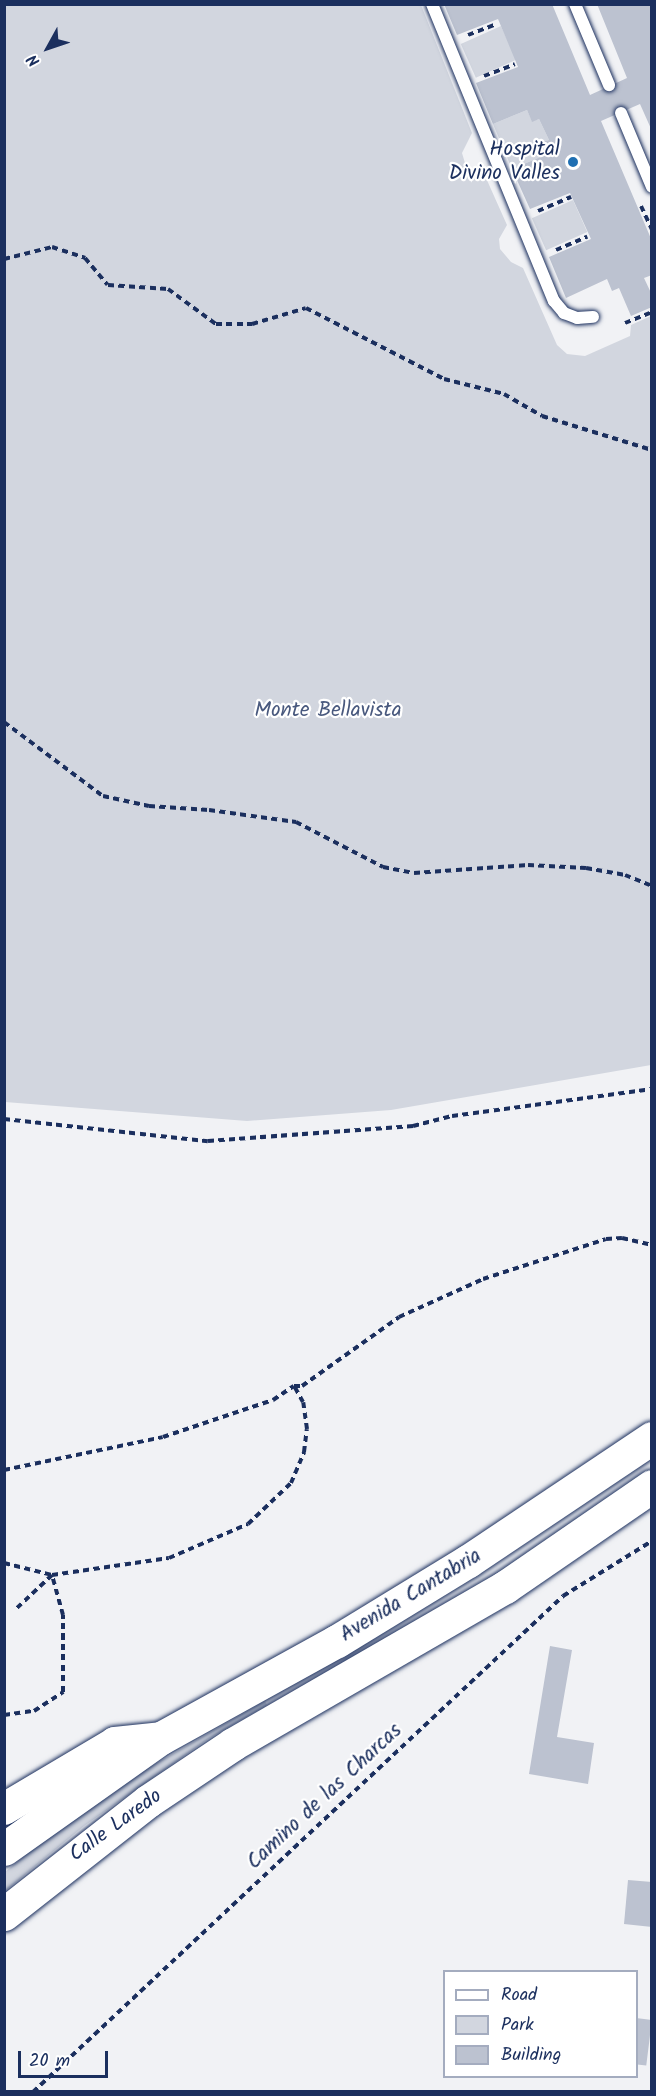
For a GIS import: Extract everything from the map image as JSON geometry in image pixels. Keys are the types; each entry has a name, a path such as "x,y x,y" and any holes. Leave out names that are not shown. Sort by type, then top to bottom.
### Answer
{"main road":[{"name":"Avenida Cantabria","path":"161,1738 337,1641 468,1561 651,1438"},
{"name":"Avenida Cantabria","path":"233,1744 495,1592 651,1486"},
{"path":"4,1849 161,1738"},
{"name":"Calle Laredo","path":"4,1914 148,1801 233,1744"}],"street":[{"path":"4,1809 115,1743 161,1738"}],"lane":[{"path":"432,4 554,301 564,312 577,318 593,317"},
{"path":"575,4 609,85"},
{"path":"621,113 651,187"}],"path":[{"path":"459,38 497,24"},
{"path":"475,79 514,64"},
{"path":"532,213 571,197"},
{"path":"547,254 587,237"},
{"path":"4,259 52,247 85,258 108,285 168,288 216,324 252,324 306,308 444,380 504,394 542,416 651,450"},
{"path":"625,323 651,312"},
{"path":"4,722 103,796 148,806 209,810 296,822 372,862 414,873 528,865 575,867 625,874 651,886"},
{"path":"4,1119 208,1141 413,1126 452,1116 651,1089"},
{"path":"4,1470 163,1437 273,1400 294,1386 302,1386 399,1317 483,1279 606,1239 622,1238 651,1245"},
{"path":"4,1563 52,1575 169,1558 248,1524 291,1483 304,1452 307,1428 303,1402 294,1386"},
{"name":"Camino de las Charcas","path":"33,2091 563,1596 651,1541"},
{"path":"16,1608 52,1575"},
{"path":"4,1715 34,1711 63,1692 63,1616 52,1575"}],"green space":[{"name":"Monte Bellavista","path":"4,5 421,5 472,133 462,153 465,163 468,169 486,178 507,225 499,239 500,249 511,262 523,268 557,345 567,354 585,356 630,336 631,325 651,316 651,1065 391,1110 247,1121 5,1102"},
{"path":"501,26 516,60 476,78 461,44"},
{"path":"527,110 532,121 539,119 549,140 540,144 545,155 512,169 493,124"},
{"path":"573,200 587,232 546,250 532,218"},
{"path":"265,1701 267,1705 208,1739 84,1826 5,1891 5,1872 50,1835 122,1783"}],"building":[{"name":"Hospital Divino Valles","path":"444,4 552,4 590,95 627,78 597,4 652,4 652,131 640,104 601,121 652,241 652,275 644,278 652,295 652,307 631,316 619,288 612,291 607,279 566,298 549,257 591,239 570,193 530,209 512,169 545,155 540,143 549,140 539,119 532,122 527,110 493,124 476,83 518,67 498,19 457,35"},
{"path":"550,1646 572,1650 557,1737 594,1743 588,1784 529,1774"},
{"path":"628,1880 652,1882 652,1927 624,1924"},
{"path":"638,2018 652,2020 646,2066 638,2065"}],"place":[{"name":"Hospital Divino Valles","path":"573,162"}]}
